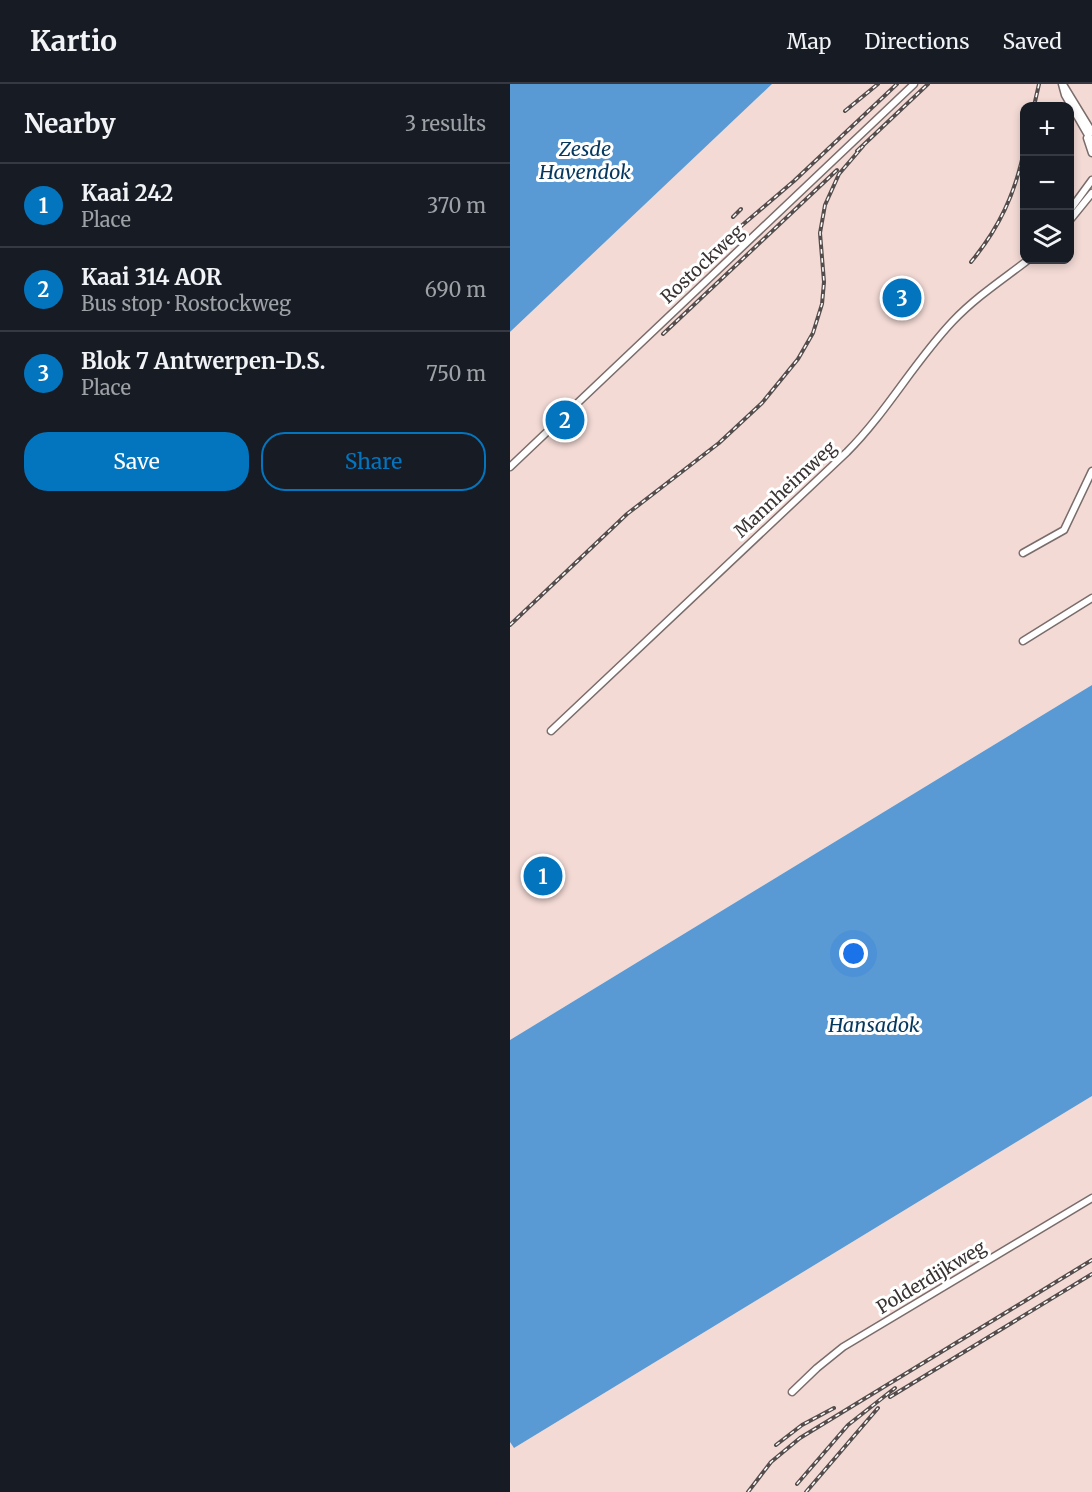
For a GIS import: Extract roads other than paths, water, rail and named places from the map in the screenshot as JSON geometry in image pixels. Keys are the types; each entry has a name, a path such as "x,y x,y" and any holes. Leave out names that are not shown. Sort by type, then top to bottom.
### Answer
{"street":[{"name":"Rostockweg","path":"510,467 914,84"},
{"path":"1062,84 1065,95 1089,132 1092,142"},
{"path":"1089,132 1092,153"},
{"path":"1074,214 1091,191 1092,180"},
{"path":"1074,206 1091,191"},
{"name":"Mannheimweg","path":"551,731 853,446 875,423 901,384 952,322 987,290 1023,264"},
{"path":"1023,554 1064,530 1092,471"},
{"path":"1023,641 1092,598"},
{"name":"Polderdijkweg","path":"792,1392 843,1347 1092,1198"}],"water":[{"name":"Zesde Havendok","path":"510,84 772,84 510,332"},
{"name":"Hansadok","path":"1092,685 1092,1096 514,1448 510,1442 510,1040"}],"railway":[{"path":"845,111 878,84"},
{"path":"740,227 794,181 897,84"},
{"path":"857,151 928,84"},
{"path":"1035,102 1039,84"},
{"path":"510,625 627,514 719,443 762,403 798,359 813,333 822,304 824,282 820,233 825,205 839,174 863,146"},
{"path":"971,262 1005,210 1023,156"},
{"path":"663,334 837,170"},
{"path":"733,217 741,209"},
{"path":"748,1492 771,1462 800,1438 1092,1260"},
{"path":"890,1397 1092,1274"},
{"path":"797,1484 848,1425 895,1388"},
{"path":"776,1445 802,1425 834,1408"},
{"path":"806,1492 878,1408"}],"place":[{"name":"Blok 7 Antwerpen-D.S.","path":"902,298"},
{"name":"Kaai 314 AOR","path":"565,420"},
{"name":"Kaai 242","path":"543,876"}]}
